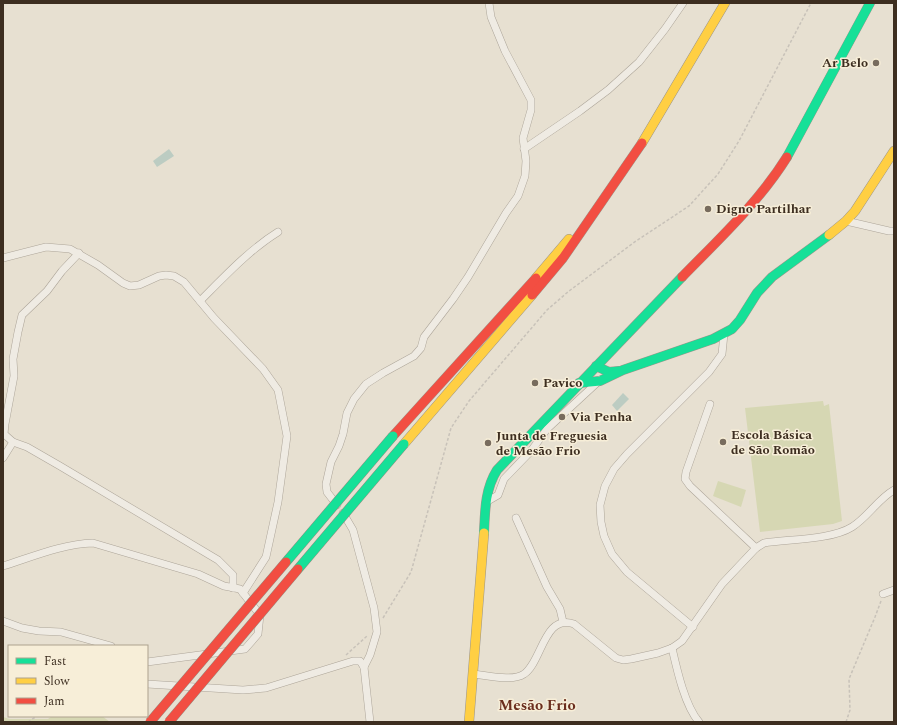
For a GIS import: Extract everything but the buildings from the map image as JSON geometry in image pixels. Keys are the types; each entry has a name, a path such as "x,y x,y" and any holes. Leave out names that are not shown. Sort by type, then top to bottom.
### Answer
{"main road":[{"path":"150,722 393,436 534,281 579,226 628,157 717,3"},
{"path":"169,722 404,444 564,258 638,150 725,3"},
{"path":"469,722 486,502 491,480 497,470 579,383 743,214 776,175 870,3"},
{"path":"579,383 600,381 623,370 714,339 724,334 740,320 758,293 772,277 823,240 846,221 855,211 894,151"},
{"path":"605,356 609,372"},
{"path":"596,366 609,372 623,370"}],"street":[{"path":"364,666 370,655 376,632 374,608 353,530 327,492 326,484 331,462 343,434 347,413 354,399 366,384 414,356 420,348 424,337 464,282 518,196 525,176 526,161 523,138 531,110 531,100 505,51 491,17 488,3"},
{"path":"524,149 608,90 639,62 666,29 683,3"},
{"path":"846,221 894,231"},
{"path":"200,301 238,263 267,238 278,232"},
{"path":"3,258 46,247 70,249 79,253 123,283 130,286 139,285 159,276 174,276 184,282 214,318 263,369 278,390 287,436 278,502 266,557 243,593"},
{"path":"79,253 62,271 47,291 22,315 13,359 14,376 4,424 4,434 13,442 27,447 218,560 233,575 233,588"},
{"path":"693,626 627,572 612,554 604,536 600,505 605,486 614,469 627,454 709,372 722,354 724,334"},
{"path":"486,502 498,495 504,479 531,451 547,429 609,372"},
{"path":"710,404 686,472 685,479 690,486 756,548"},
{"path":"3,458 13,442"},
{"path":"473,674 513,678 524,674 550,631 556,625 563,622 574,624 616,658 623,660 631,660 672,648 682,640 693,626 722,584 756,548 764,543 840,532 857,523 894,490"},
{"path":"516,518 547,587 560,609 563,622"},
{"path":"3,566 66,547 81,544 93,544 198,574 224,586 240,589 260,615 258,634 245,649 148,662"},
{"path":"883,594 894,590"},
{"path":"3,620 22,628 39,631 61,632 108,645"},
{"path":"672,648 687,700 695,716 700,722"},
{"path":"148,684 243,690 266,688 353,661 360,661 364,666 370,722"}],"path":[{"path":"376,625 384,616 411,572 451,428 469,401 547,310 569,291 636,241 689,206 718,174 739,141 811,3"},
{"path":"846,722 850,710 850,679 883,594"},
{"path":"346,655 367,636"}],"green space":[{"path":"823,401 824,406 829,404 842,521 833,524 760,532 745,408"},
{"path":"718,481 746,490 741,507 713,496"},
{"path":"3,717 10,719 48,719 51,717 103,717 110,722 3,722"}],"shaded area":[{"path":"169,149 174,156 157,167 153,161"},
{"path":"623,393 629,399 617,411 612,405"}],"traffic: fast":[{"path":"787,157 870,3"},
{"path":"579,383 600,381 623,370 713,339 732,329 740,320 757,293 772,277 829,235"},
{"path":"484,533 485,508 488,492 497,470 682,277"},
{"path":"596,366 609,372 619,371"},
{"path":"286,562 393,436"},
{"path":"298,569 404,444"}],"traffic: slow":[{"path":"642,143 725,3"},
{"path":"829,235 846,221 855,211 894,151"},
{"path":"536,278 569,239"},
{"path":"404,444 532,295"},
{"path":"469,722 484,533"}],"traffic: jam":[{"path":"532,295 563,258 642,143"},
{"path":"682,277 751,205 776,174 787,157"},
{"path":"393,436 536,278"},
{"path":"150,722 286,562"},
{"path":"169,722 298,569"}],"place":[{"name":"Ar Belo","path":"876,63"},
{"name":"Digno Partilhar","path":"708,209"},
{"name":"Pavico","path":"535,383"},
{"name":"Via Penha","path":"562,417"},
{"name":"Escola Básica de São Romão","path":"723,442"},
{"name":"Junta de Freguesia de Mesão Frio","path":"488,443"}],"district":[{"name":"Mesão Frio","path":"537,705"}]}
